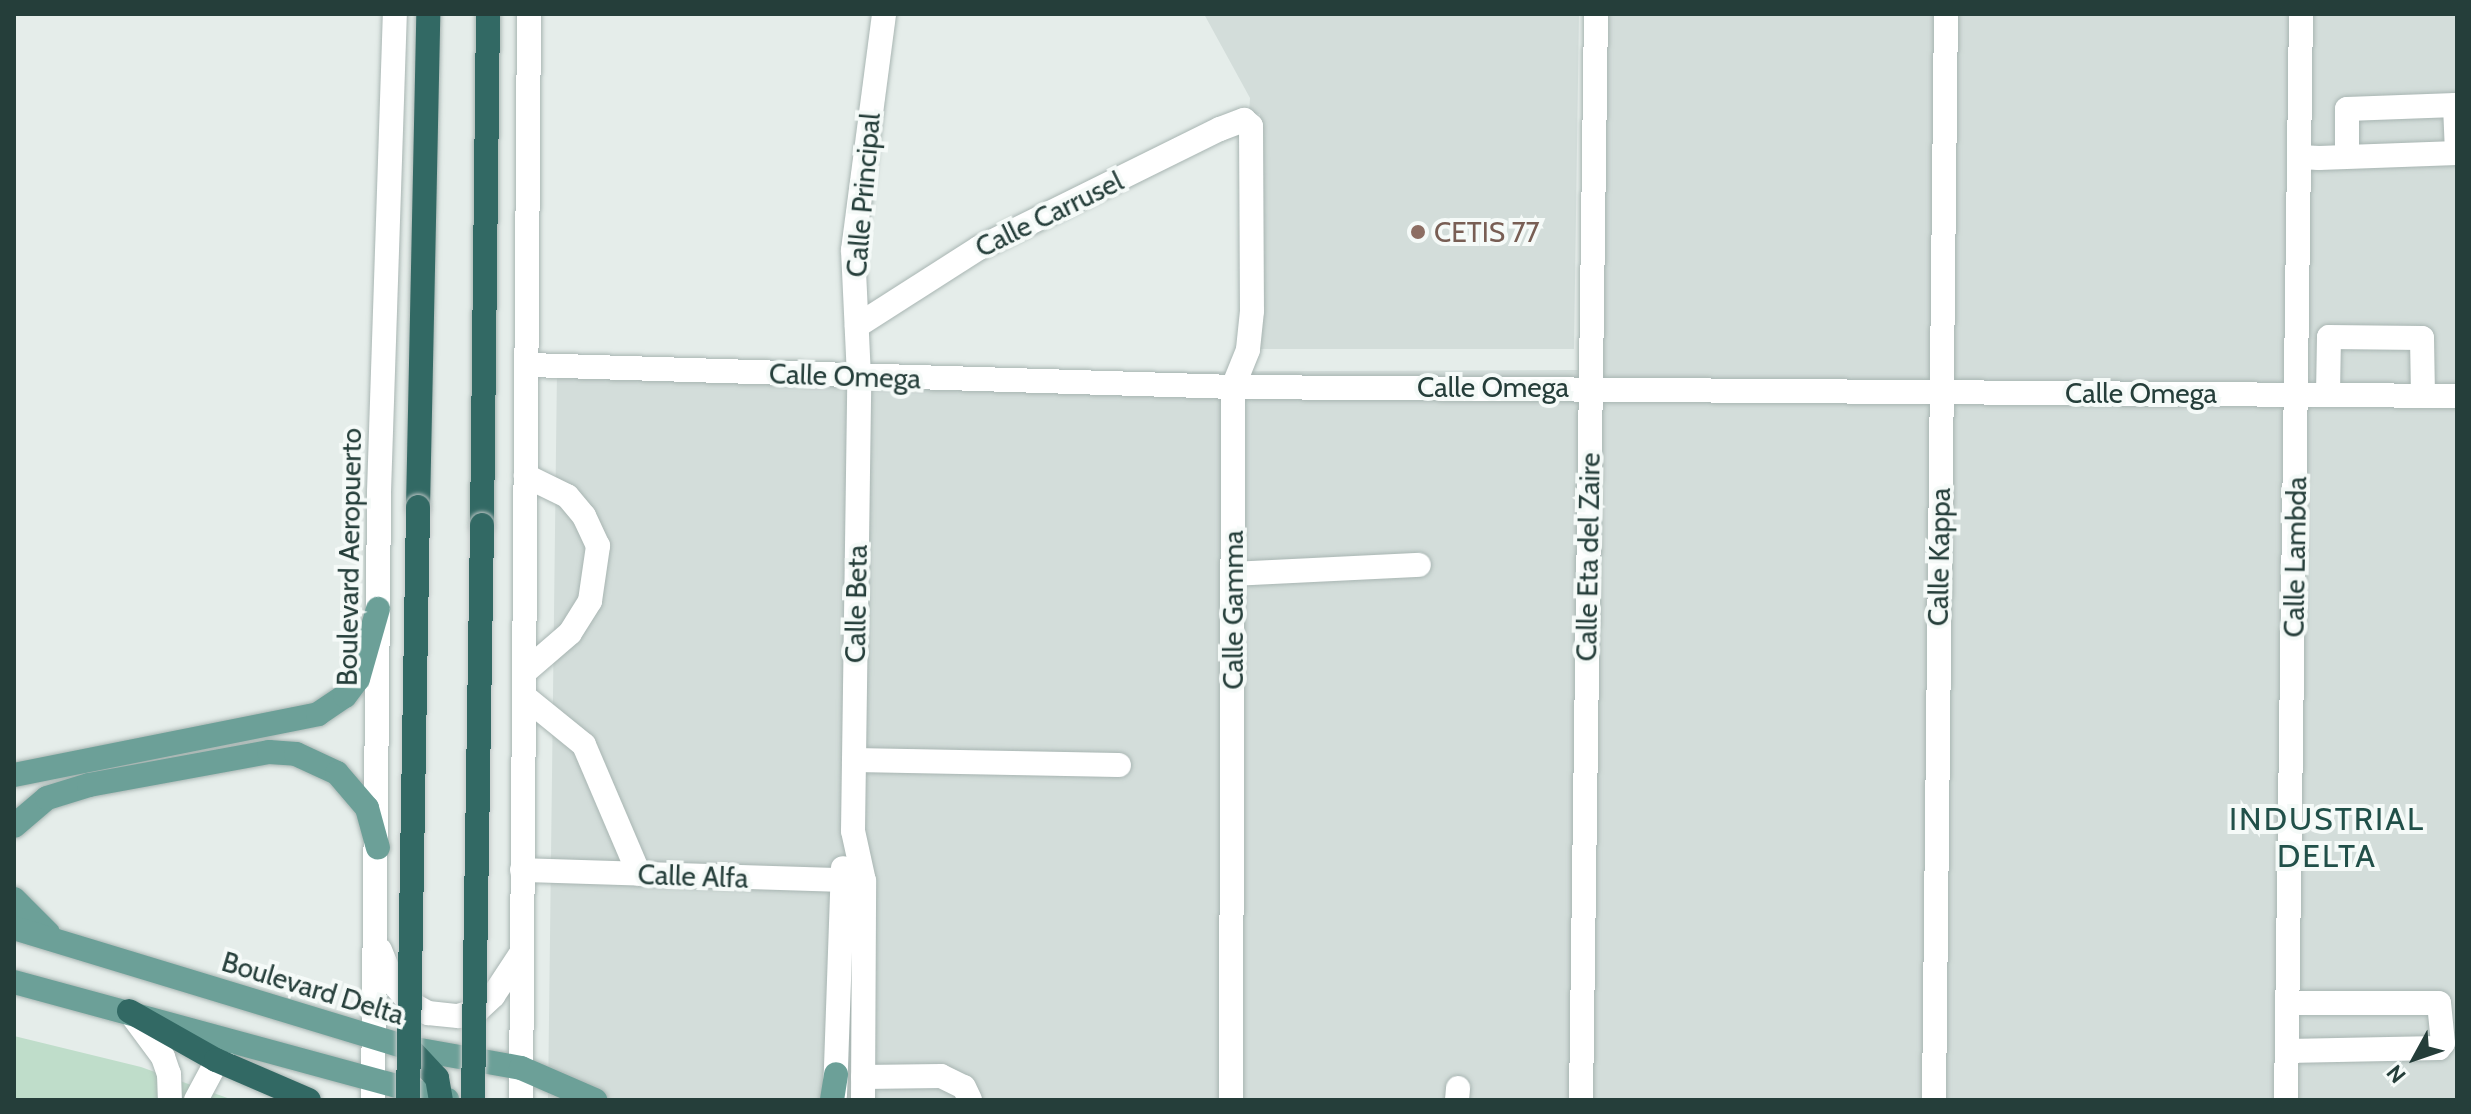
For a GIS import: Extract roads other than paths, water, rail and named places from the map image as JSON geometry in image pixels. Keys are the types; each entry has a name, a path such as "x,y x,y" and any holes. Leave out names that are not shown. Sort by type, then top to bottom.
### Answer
{"highway":[{"path":"408,1100 428,14"},
{"path":"473,1100 488,14"},
{"path":"129,1011 216,1060 309,1100"},
{"path":"409,1048 431,1067 443,1100"}],"main road":[{"path":"14,775 318,714 345,696 358,679 378,609"},
{"path":"14,826 47,798 89,785 269,752 296,754 337,773 367,808 378,848"},
{"path":"14,899 60,941"},
{"name":"Boulevard Delta","path":"14,928 409,1048 521,1068 595,1100"},
{"path":"14,982 229,1038 373,1088 443,1100"},
{"path":"834,1100 836,1074"}],"street":[{"name":"Boulevard Aeropuerto","path":"373,1088 378,848 378,609 395,14"},
{"path":"521,1100 526,476 530,365 529,14"},
{"name":"Calle Principal","path":"859,377 855,224 884,14"},
{"name":"Calle Eta del Zaire","path":"1581,1100 1596,14"},
{"name":"Calle Kappa","path":"1934,1100 1946,14"},
{"name":"Calle Lambda","path":"2286,1100 2301,14"},
{"path":"2300,157 2347,156 2457,153 2455,105 2347,109 2347,156"},
{"name":"Calle Carrusel","path":"857,326 979,248 1220,129 1250,123"},
{"name":"Calle Gamma","path":"1231,1100 1233,387 1248,350 1252,311 1254,148 1250,123"},
{"path":"2296,337 2422,338 2423,396"},
{"path":"2328,394 2329,337"},
{"name":"Calle Omega","path":"530,365 1233,387 1591,387 2457,396"},
{"name":"Calle Beta","path":"859,377 853,831 864,881 863,1089"},
{"path":"526,476 567,496 584,516 598,546 590,601 570,633 526,671"},
{"path":"1233,574 1419,565"},
{"path":"525,697 584,745 639,874"},
{"path":"854,760 1119,765"},
{"name":"Calle Beta","path":"836,1074 839,881 853,831"},
{"name":"Calle Alfa","path":"522,870 864,881"},
{"path":"374,928 394,984 410,1003 428,1013 458,1016 478,1010 521,953"},
{"path":"2287,1051 2439,1048 2443,1043 2439,1003 2288,1003"},
{"path":"129,1011 163,1057 169,1074 170,1100"},
{"path":"196,1100 229,1038"},
{"path":"863,1089 941,1076 964,1087 970,1100"}],"place":[{"name":"CETIS 77","path":"1418,232"}],"district":[{"name":"INDUSTRIAL DELTA","path":"2327,838"}]}
